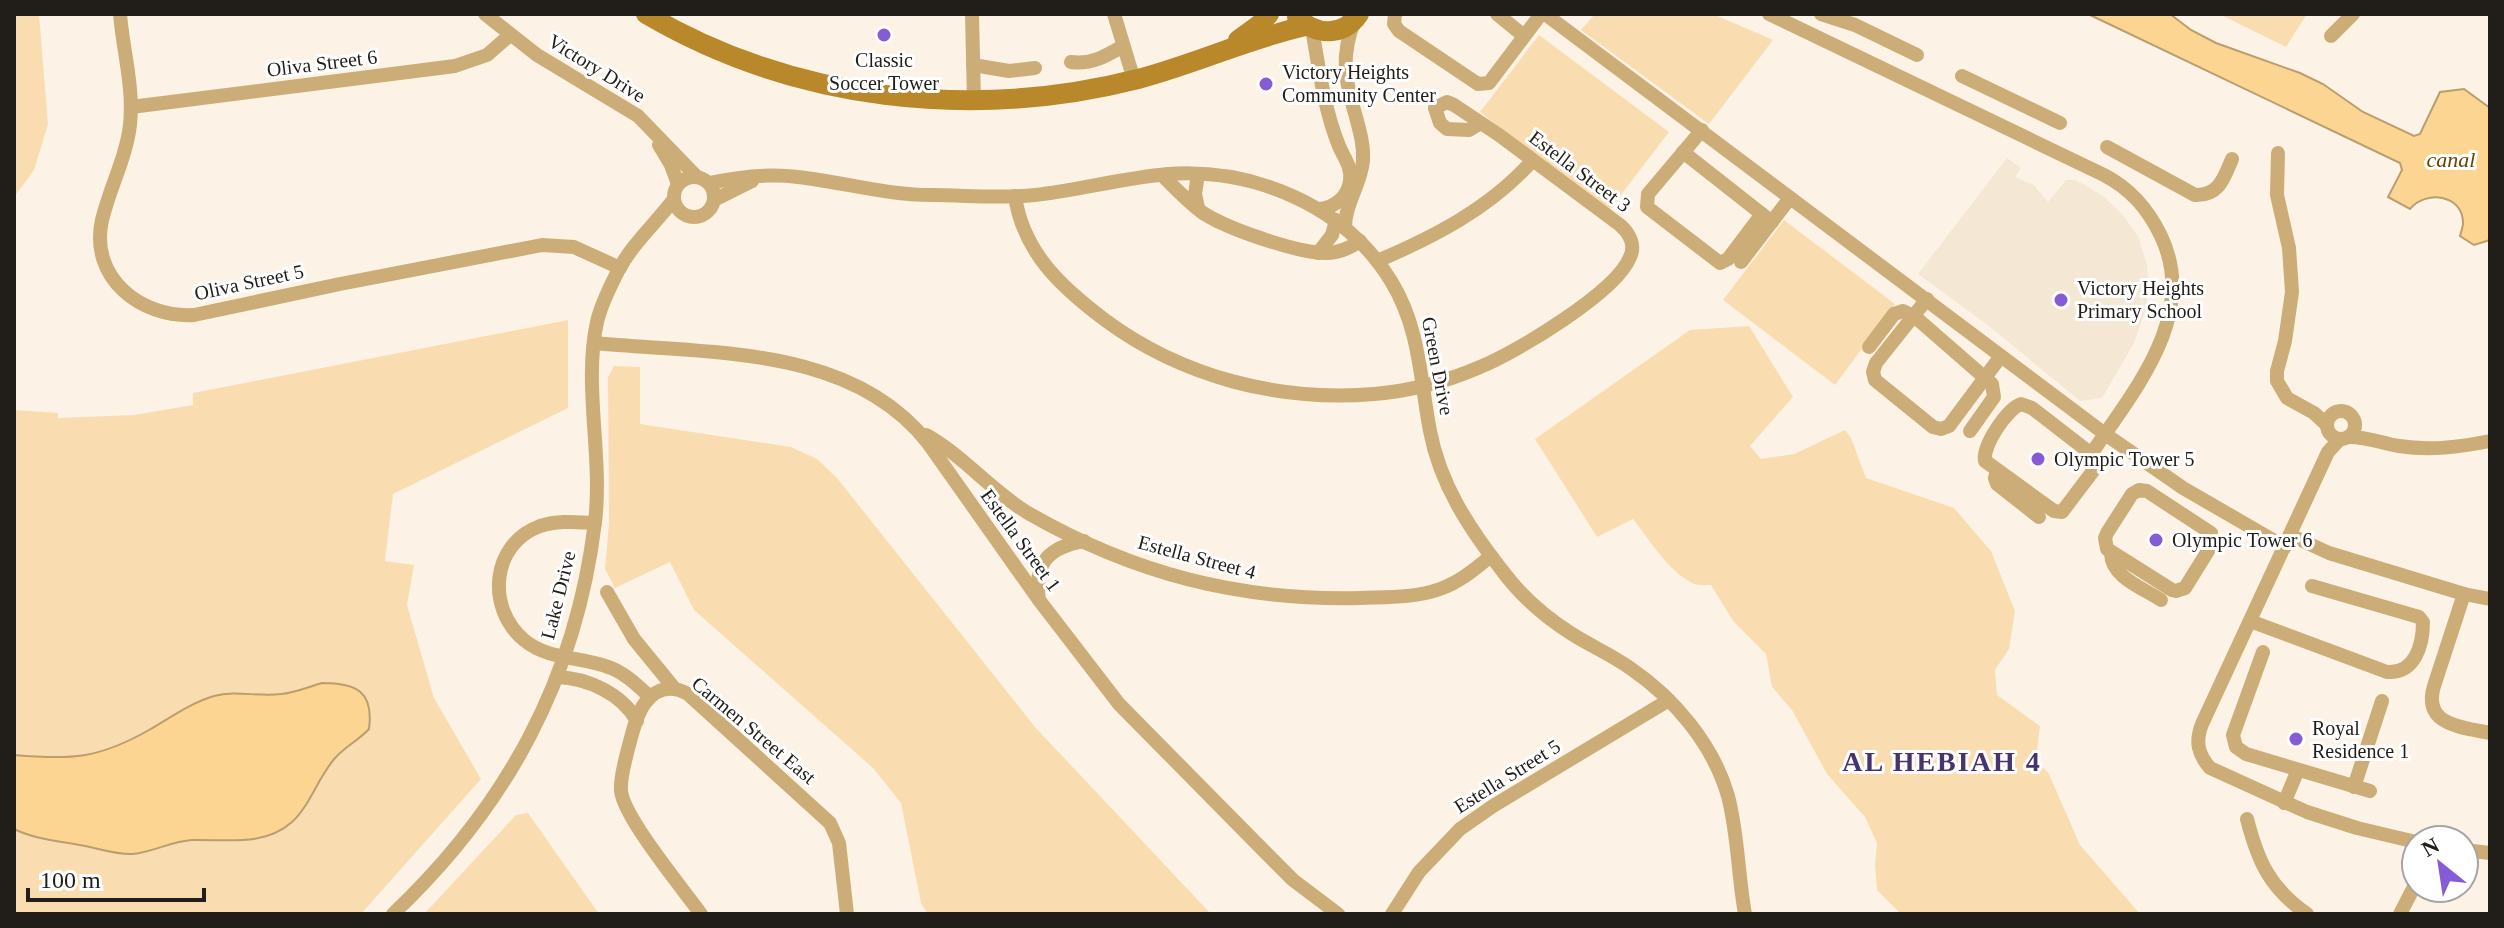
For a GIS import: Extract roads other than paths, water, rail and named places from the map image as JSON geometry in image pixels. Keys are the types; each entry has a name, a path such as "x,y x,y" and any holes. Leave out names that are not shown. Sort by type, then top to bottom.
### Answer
{"main road":[{"path":"646,14 693,39 777,72 817,83 898,98 974,101 1058,95 1134,80 1211,57 1304,23 1330,32 1348,26 1357,17"},
{"path":"1211,57 1252,31 1269,14"}],"street":[{"name":"Oliva Street 5","path":"120,14 131,107 127,144 102,220 101,236 105,261 116,283 127,295 153,311 180,316 208,313 369,278 553,244 585,250 620,268"},
{"name":"Victory Drive","path":"485,14 537,55 629,110 703,180"},
{"path":"972,14 974,101"},
{"path":"1114,14 1134,80"},
{"path":"1395,14 1394,24 1399,31 1481,85 1489,83 1543,14 2153,469 2218,509 2288,541 2490,599"},
{"path":"1497,14 1524,36"},
{"path":"1563,27 1575,14"},
{"path":"1821,14 1855,25 1917,55"},
{"path":"2331,36 2353,14"},
{"path":"1779,16 2117,182 2144,206 2165,245 2171,267 2173,291 2170,314 2159,347 2092,453"},
{"path":"1318,253 1341,224 1358,184 1363,161 1359,127 1346,83 1345,59 1347,39 1357,17"},
{"path":"1830,43 1841,22"},
{"path":"1304,23 1335,134 1348,164 1350,180 1343,197 1336,204 1320,209"},
{"name":"Oliva Street 6","path":"131,107 455,66 487,55 510,35"},
{"path":"1071,62 1095,60 1123,46"},
{"path":"973,65 1009,71 1035,68"},
{"path":"1962,76 2060,123"},
{"path":"2027,138 2038,112"},
{"name":"Estella Street 3","path":"1423,384 1477,369 1521,347 1592,298 1630,258 1632,243 1625,230 1499,135 1479,124"},
{"name":"Victory Drive","path":"649,127 671,165 676,192"},
{"path":"1335,134 1348,134 1359,127"},
{"path":"1702,130 1648,194 1646,203 1650,211 1720,263 1728,259 1790,198"},
{"path":"2107,147 2190,193 2201,195 2218,188 2232,159"},
{"path":"1683,152 1767,218"},
{"path":"2278,153 2277,195 2289,248 2292,292 2277,381 2287,398 2338,429 2415,448 2464,446 2490,441"},
{"path":"2117,182 2130,159"},
{"path":"1377,261 1428,238 1478,208 1512,182 1532,161"},
{"path":"1198,174 1195,194 1198,208"},
{"name":"Green Drive","path":"703,180 799,177 914,195 1015,196 1069,191 1162,175 1198,174 1235,178 1268,187 1320,209 1360,241 1377,261 1400,298 1411,323 1430,432 1444,476 1459,509 1491,556 1522,594 1541,611 1568,632 1630,667 1669,700 1697,733 1727,794 1745,914"},
{"path":"1162,175 1198,208 1238,229 1299,250 1318,253 1340,251 1360,241"},
{"path":"690,177 703,180 713,188 712,207 701,216 686,216 680,212 676,192 690,177"},
{"name":"Green Drive","path":"714,200 763,177"},
{"name":"Lake Drive","path":"393,914 448,858 499,791 521,755 557,677 580,602 595,523 594,343 598,317 620,268 676,192"},
{"path":"1015,196 1024,235 1047,267 1096,313 1117,328 1188,367 1255,388 1324,395 1376,394 1423,384"},
{"name":"Lake Drive","path":"638,241 686,216"},
{"path":"1741,262 1767,218"},
{"path":"1927,299 1874,367 1875,380 1933,427 1941,429 1949,426 2001,356"},
{"path":"1869,347 1894,314 1903,311 1914,316 1986,377 1994,389 1994,397 1970,431"},
{"name":"Estella Street 1","path":"594,343 748,356 816,369 857,385 906,418 919,431 1039,600 1135,722 1293,880 1338,914"},
{"path":"2032,408 2045,390"},
{"path":"2025,404 2092,453 2096,464 2093,471 2067,508 2059,513 1985,461 1985,447 2014,407 2025,404"},
{"path":"2338,429 2202,724 2197,743 2210,768 2284,803 2357,828 2400,838"},
{"name":"Estella Street 4","path":"919,431 946,448 1011,502 1084,541 1145,567 1217,587 1315,599 1424,594 1454,583 1491,556"},
{"path":"2153,469 2139,490 2132,494 2107,533 2105,543 2117,572 2161,600"},
{"path":"1997,471 1997,484 2039,517"},
{"path":"2111,553 2172,590 2181,590 2211,546 2212,538 2208,530 2147,491 2139,490"},
{"path":"2208,530 2218,509"},
{"path":"595,523 567,521 539,527 515,541 501,564 498,591 506,618 514,630 537,649 611,668 650,697 639,712 621,780 623,802 701,914"},
{"path":"1039,600 1038,576 1047,558 1063,546 1084,541"},
{"path":"2250,621 2387,672 2398,672 2411,664 2423,629 2419,617 2312,586"},
{"path":"607,592 634,639 674,688"},
{"path":"2464,594 2431,701 2437,715 2449,725 2490,733"},
{"path":"2263,652 2233,735 2233,742 2240,752 2370,791"},
{"path":"557,677 584,680 627,705 637,721"},
{"name":"Carmen Street East","path":"650,697 659,690 674,688 688,694 830,823 839,843 847,914"},
{"name":"Estella Street 5","path":"1392,914 1431,856 1460,829 1669,700"},
{"path":"2354,787 2382,701"},
{"path":"2284,803 2298,770"},
{"path":"2247,819 2253,845 2269,878 2280,892 2307,914"}],"water":[{"name":"canal","path":"2088,14 2170,14 2216,43 2323,84 2363,112 2414,136 2420,134 2440,92 2464,89 2490,108 2490,240 2474,245 2460,236 2463,225 2461,213 2450,201 2433,197 2410,209 2388,197 2402,170 2400,163"},
{"path":"322,683 344,685 360,692 369,706 369,729 336,757 298,815 281,830 257,838 192,840 127,854 40,838 14,829 14,755 68,757 99,752 131,740 188,707 214,696 281,694"}],"place":[{"name":"Classic Soccer Tower","path":"884,35"},
{"name":"Victory Heights Community Center","path":"1266,84"},
{"name":"Victory Heights Primary School","path":"2061,300"},
{"name":"Olympic Tower 5","path":"2038,459"},
{"name":"Olympic Tower 6","path":"2156,540"},
{"name":"Royal Residence 1","path":"2296,739"}],"district":[{"name":"AL HEBIAH 4","path":"1942,761"}]}
